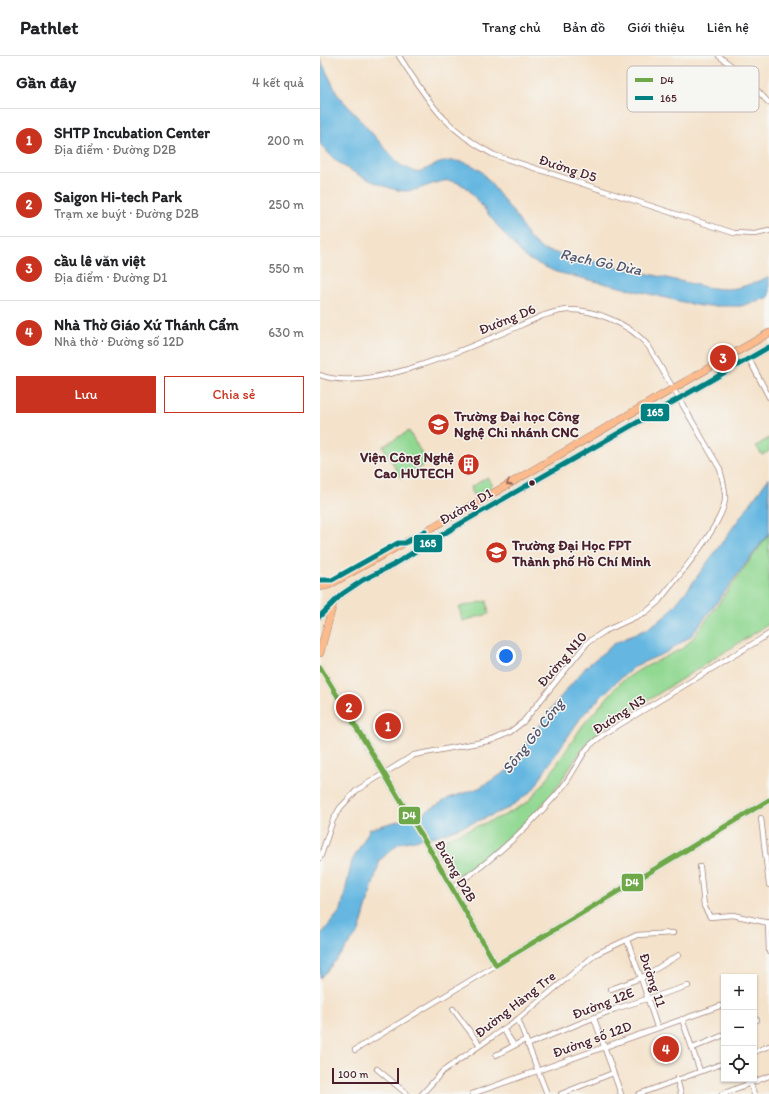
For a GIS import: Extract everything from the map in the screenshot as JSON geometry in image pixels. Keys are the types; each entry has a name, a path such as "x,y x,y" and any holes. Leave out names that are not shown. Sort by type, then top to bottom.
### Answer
{"main road":[{"name":"Đường D1","path":"691,378 696,371 769,329"},
{"name":"Đường D1","path":"321,585 329,585 405,543 769,333"},
{"name":"Đường D1","path":"320,616 333,602 363,580 393,565 511,495 769,348"},
{"path":"526,473 532,483"},
{"name":"Đường D1","path":"321,585 398,543 405,543"},
{"path":"320,653 333,602"}],"street":[{"name":"Đường D5","path":"399,56 431,104 441,116 460,134 494,155 734,233 755,234 769,231"},
{"path":"719,56 731,66"},
{"path":"759,92 769,103"},
{"name":"Đường D6","path":"320,375 348,380 393,374 433,361 542,316 560,311 572,310 592,314 618,323 636,333 649,347 672,389"},
{"path":"749,359 769,397"},
{"name":"Đường N10","path":"320,858 333,820 340,808 357,790 414,755 493,740 510,732 523,722 588,642 604,631 646,612 658,602 716,525 723,510 725,499 725,489 720,469 672,389"},
{"name":"Đường N3","path":"452,887 486,863 557,794 567,782 586,749 604,734 769,634"},
{"name":"Đường D2B","path":"320,667 429,848 496,965"},
{"path":"355,1050 769,800"},
{"path":"761,818 769,886"},
{"path":"763,831 769,831"},
{"path":"700,867 704,906 710,917 733,915 768,923 769,952"},
{"name":"Đường Hàng Tre","path":"422,1094 443,1071 518,1018 596,954 637,935 673,933"},
{"name":"Đường 11","path":"627,940 657,1027"},
{"path":"611,989 641,978 679,955"},
{"name":"Đường 12E","path":"528,1045 648,998 688,986"},
{"name":"Đường số 12D","path":"472,1094 657,1027 720,1006"},
{"path":"453,1009 480,1045"},
{"path":"518,1018 547,1094"},
{"path":"594,1018 621,1094"},
{"path":"682,1019 700,1071"},
{"path":"502,1029 514,1045"},
{"path":"693,1048 721,1036"},
{"path":"496,1056 514,1045 526,1040"},
{"path":"757,1051 769,1046"},
{"path":"639,1094 721,1064"},
{"path":"377,1069 407,1094"},
{"path":"561,1094 613,1073"},
{"path":"757,1080 769,1076"},
{"path":"677,1080 681,1094"},
{"path":"722,1094 750,1082 754,1094"}],"green space":[{"path":"409,431 427,463 401,478 383,446"},
{"path":"769,438 769,451 762,455 756,446"},
{"path":"488,478 492,484 491,488 477,496 473,495 471,487"},
{"path":"769,534 769,624 601,730 581,751 548,799 509,837 480,861 458,874 454,873 446,866 432,844 503,816 528,802 547,779 583,725 621,682 639,670 683,648 693,638"},
{"path":"487,601 489,614 462,621 459,607"}],"water":[{"path":"320,59 338,95 400,165 416,172 448,161 471,165 481,171 516,216 530,239 543,250 706,287 732,289 769,277 769,297 741,306 700,306 556,272 526,258 505,235 469,190 460,184 453,181 445,181 414,190 405,191 382,185 355,173 336,161 320,144"},
{"name":"Sông Gò Công","path":"769,478 769,533 691,636 665,653 637,665 618,680 582,716 533,790 509,808 436,836 399,843 380,860 359,932 320,978 320,936 341,910 352,861 370,829 422,814 449,798 479,788 507,771 558,700 587,666 615,643 647,629 667,615 688,589"}],"transit line":[{"name":"165","path":"320,616 342,594 363,580 393,565 458,525 769,347"},
{"name":"165","path":"320,580 332,580 398,543 405,543 425,531"},
{"name":"D4","path":"320,667 429,848 496,965"},
{"name":"D4","path":"496,965 769,800"}],"place":[{"name":"cầu lê văn việt","path":"723,358"},
{"name":"Trường Đại học Công Nghệ Chi nhánh CNC","path":"438,424"},
{"name":"Viện Công Nghệ Cao HUTECH","path":"469,465"},
{"name":"Trường Đại Học FPT Thành phố Hồ Chí Minh","path":"497,553"},
{"name":"Saigon Hi-tech Park","path":"349,707"},
{"name":"SHTP Incubation Center","path":"388,726"},
{"name":"Nhà Thờ Giáo Xứ Thánh Cẩm","path":"666,1049"}],"water label":[{"name":"Rạch Gò Dừa","path":"601,262"}]}
